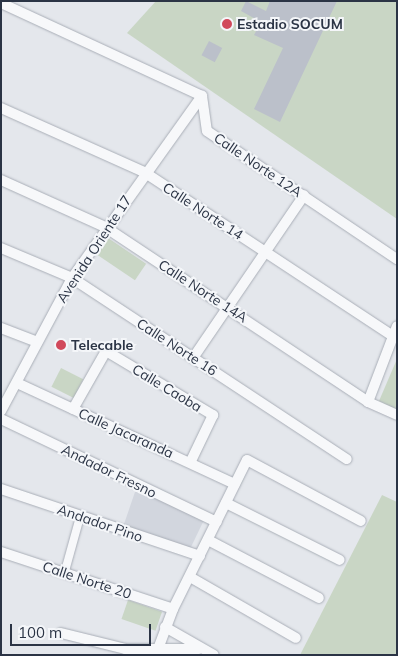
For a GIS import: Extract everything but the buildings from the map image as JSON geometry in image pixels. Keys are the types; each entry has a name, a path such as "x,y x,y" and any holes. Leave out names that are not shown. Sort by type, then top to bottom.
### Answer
{"street":[{"path":"1,3 202,96"},
{"name":"Avenida Oriente 17","path":"1,412 72,278 144,172 202,96"},
{"name":"Calle Norte 12A","path":"202,96 207,131 397,258"},
{"name":"Calle Norte 14","path":"1,108 144,172 393,336"},
{"name":"Calle Norte 14A","path":"1,180 105,227 368,402 397,416"},
{"path":"193,358 264,251 304,195"},
{"name":"Calle Norte 16","path":"1,248 72,278 347,459"},
{"path":"368,402 397,326"},
{"path":"1,328 38,342"},
{"name":"Calle Caoba","path":"72,409 103,351 213,414 190,461"},
{"name":"Calle Jacaranda","path":"17,383 190,461 235,484"},
{"name":"Andador Fresno","path":"1,419 217,522"},
{"path":"158,649 173,609 247,460 361,521"},
{"name":"Andador Pino","path":"1,489 200,556"},
{"path":"226,503 340,560"},
{"path":"65,571 80,517"},
{"path":"208,540 319,598"},
{"name":"Calle Norte 20","path":"1,552 65,571 173,609"},
{"path":"190,577 296,638"},
{"path":"165,627 199,649 214,655"},
{"path":"61,633 125,650 199,649"}],"shaded area":[{"path":"136,489 204,520 190,549 123,527"}],"green space":[{"path":"156,1 397,1 397,219 127,33"},
{"path":"108,238 146,264 135,280 97,255"},
{"path":"397,359 397,410 379,401"},
{"path":"61,368 83,379 74,398 51,387"},
{"path":"382,495 397,502 397,655 300,655"},
{"path":"128,600 162,612 156,631 121,619"}],"place":[{"name":"Estadio SOCUM","path":"227,24"},
{"name":"Telecable","path":"61,345"}]}
